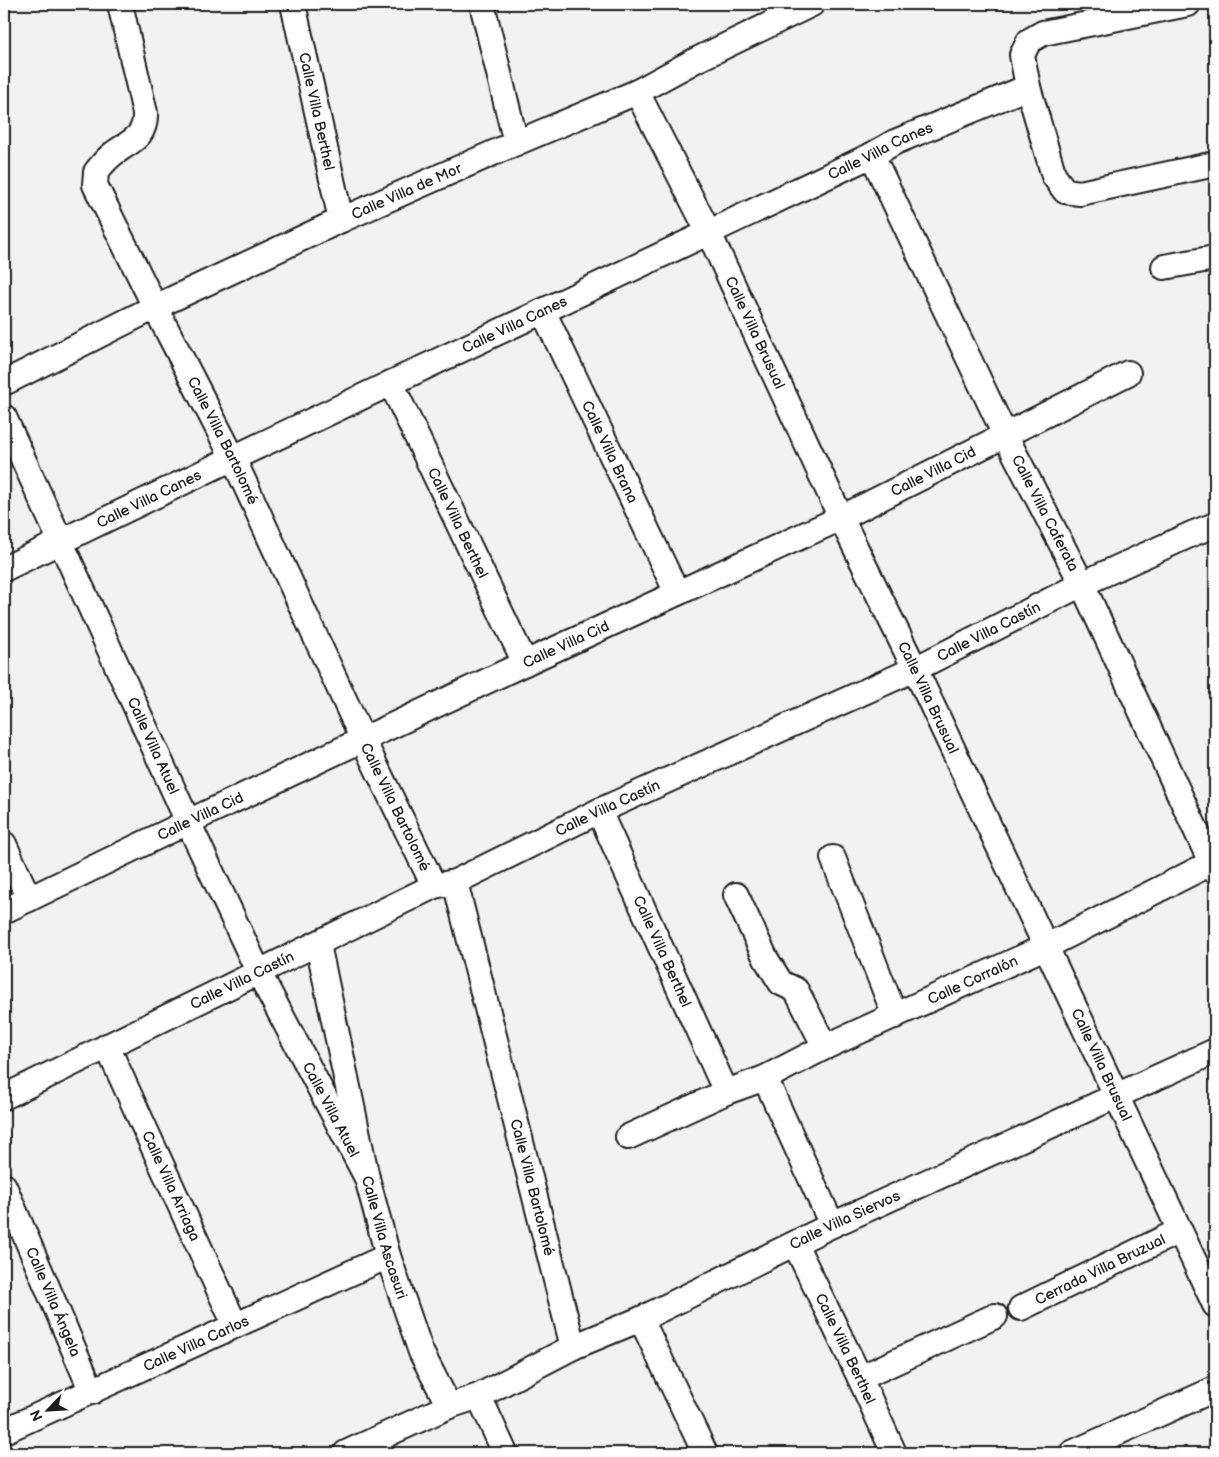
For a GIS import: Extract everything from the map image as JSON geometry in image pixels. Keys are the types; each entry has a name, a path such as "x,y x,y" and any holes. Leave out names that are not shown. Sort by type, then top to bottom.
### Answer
{"street":[{"name":"Calle Villa Bartolomé","path":"120,4 146,124 141,134 110,156 96,172 95,185 233,458 364,740 444,884 573,1347"},
{"name":"Calle Villa Berthel","path":"293,4 341,220"},
{"path":"482,4 516,143"},
{"name":"Calle Villa de Mor","path":"4,383 155,307 341,220 637,92 694,61 812,4"},
{"path":"1188,4 1043,33 1029,41 1022,55 1028,87 1054,176 1064,191 1080,193 1215,164"},
{"name":"Calle Villa Canes","path":"4,568 709,233 872,155 895,142 1028,87"},
{"name":"Calle Villa Brusual","path":"637,92 709,233 841,518 915,669 1215,1305"},
{"name":"Calle Villa Caferata","path":"872,155 1005,435 1082,584 1214,865"},
{"path":"1164,267 1215,258"},
{"name":"Calle Villa Brana","path":"544,311 677,593"},
{"name":"Calle Villa Cid","path":"4,911 525,663 841,518 1128,373"},
{"name":"Calle Villa Berthel","path":"391,383 525,663"},
{"name":"Calle Villa Atuel","path":"4,417 188,822 259,973 367,1178"},
{"name":"Calle Villa Castín","path":"4,1097 106,1046 598,811 915,669 1082,584 1215,525"},
{"name":"Calle Villa Berthel","path":"598,811 726,1092"},
{"path":"4,844 30,899"},
{"path":"833,858 895,1016"},
{"name":"Calle Corralón","path":"628,1137 726,1092 765,1078 826,1047 1045,947 1214,865"},
{"path":"736,895 766,960 781,982 796,990 826,1047"},
{"name":"Calle Villa Ascasuri","path":"318,944 367,1178 388,1256 421,1352 449,1406"},
{"name":"Calle Villa Arriaga","path":"106,1046 235,1325"},
{"name":"Calle Villa Siervos","path":"346,1453 449,1406 479,1396 573,1347 641,1319 832,1225 1215,1051"},
{"path":"765,1078 832,1225"},
{"name":"Calle Villa Ángela","path":"4,1186 92,1392"},
{"name":"Cerrada Villa Bruzual","path":"1021,1308 1179,1231"},
{"name":"Calle Villa Berthel","path":"795,1244 894,1453"},
{"name":"Calle Villa Carlos","path":"4,1432 388,1256"},
{"path":"860,1378 995,1316"},
{"path":"641,1319 705,1453"},
{"path":"1072,1453 1215,1389"},
{"path":"479,1396 505,1453"}]}
